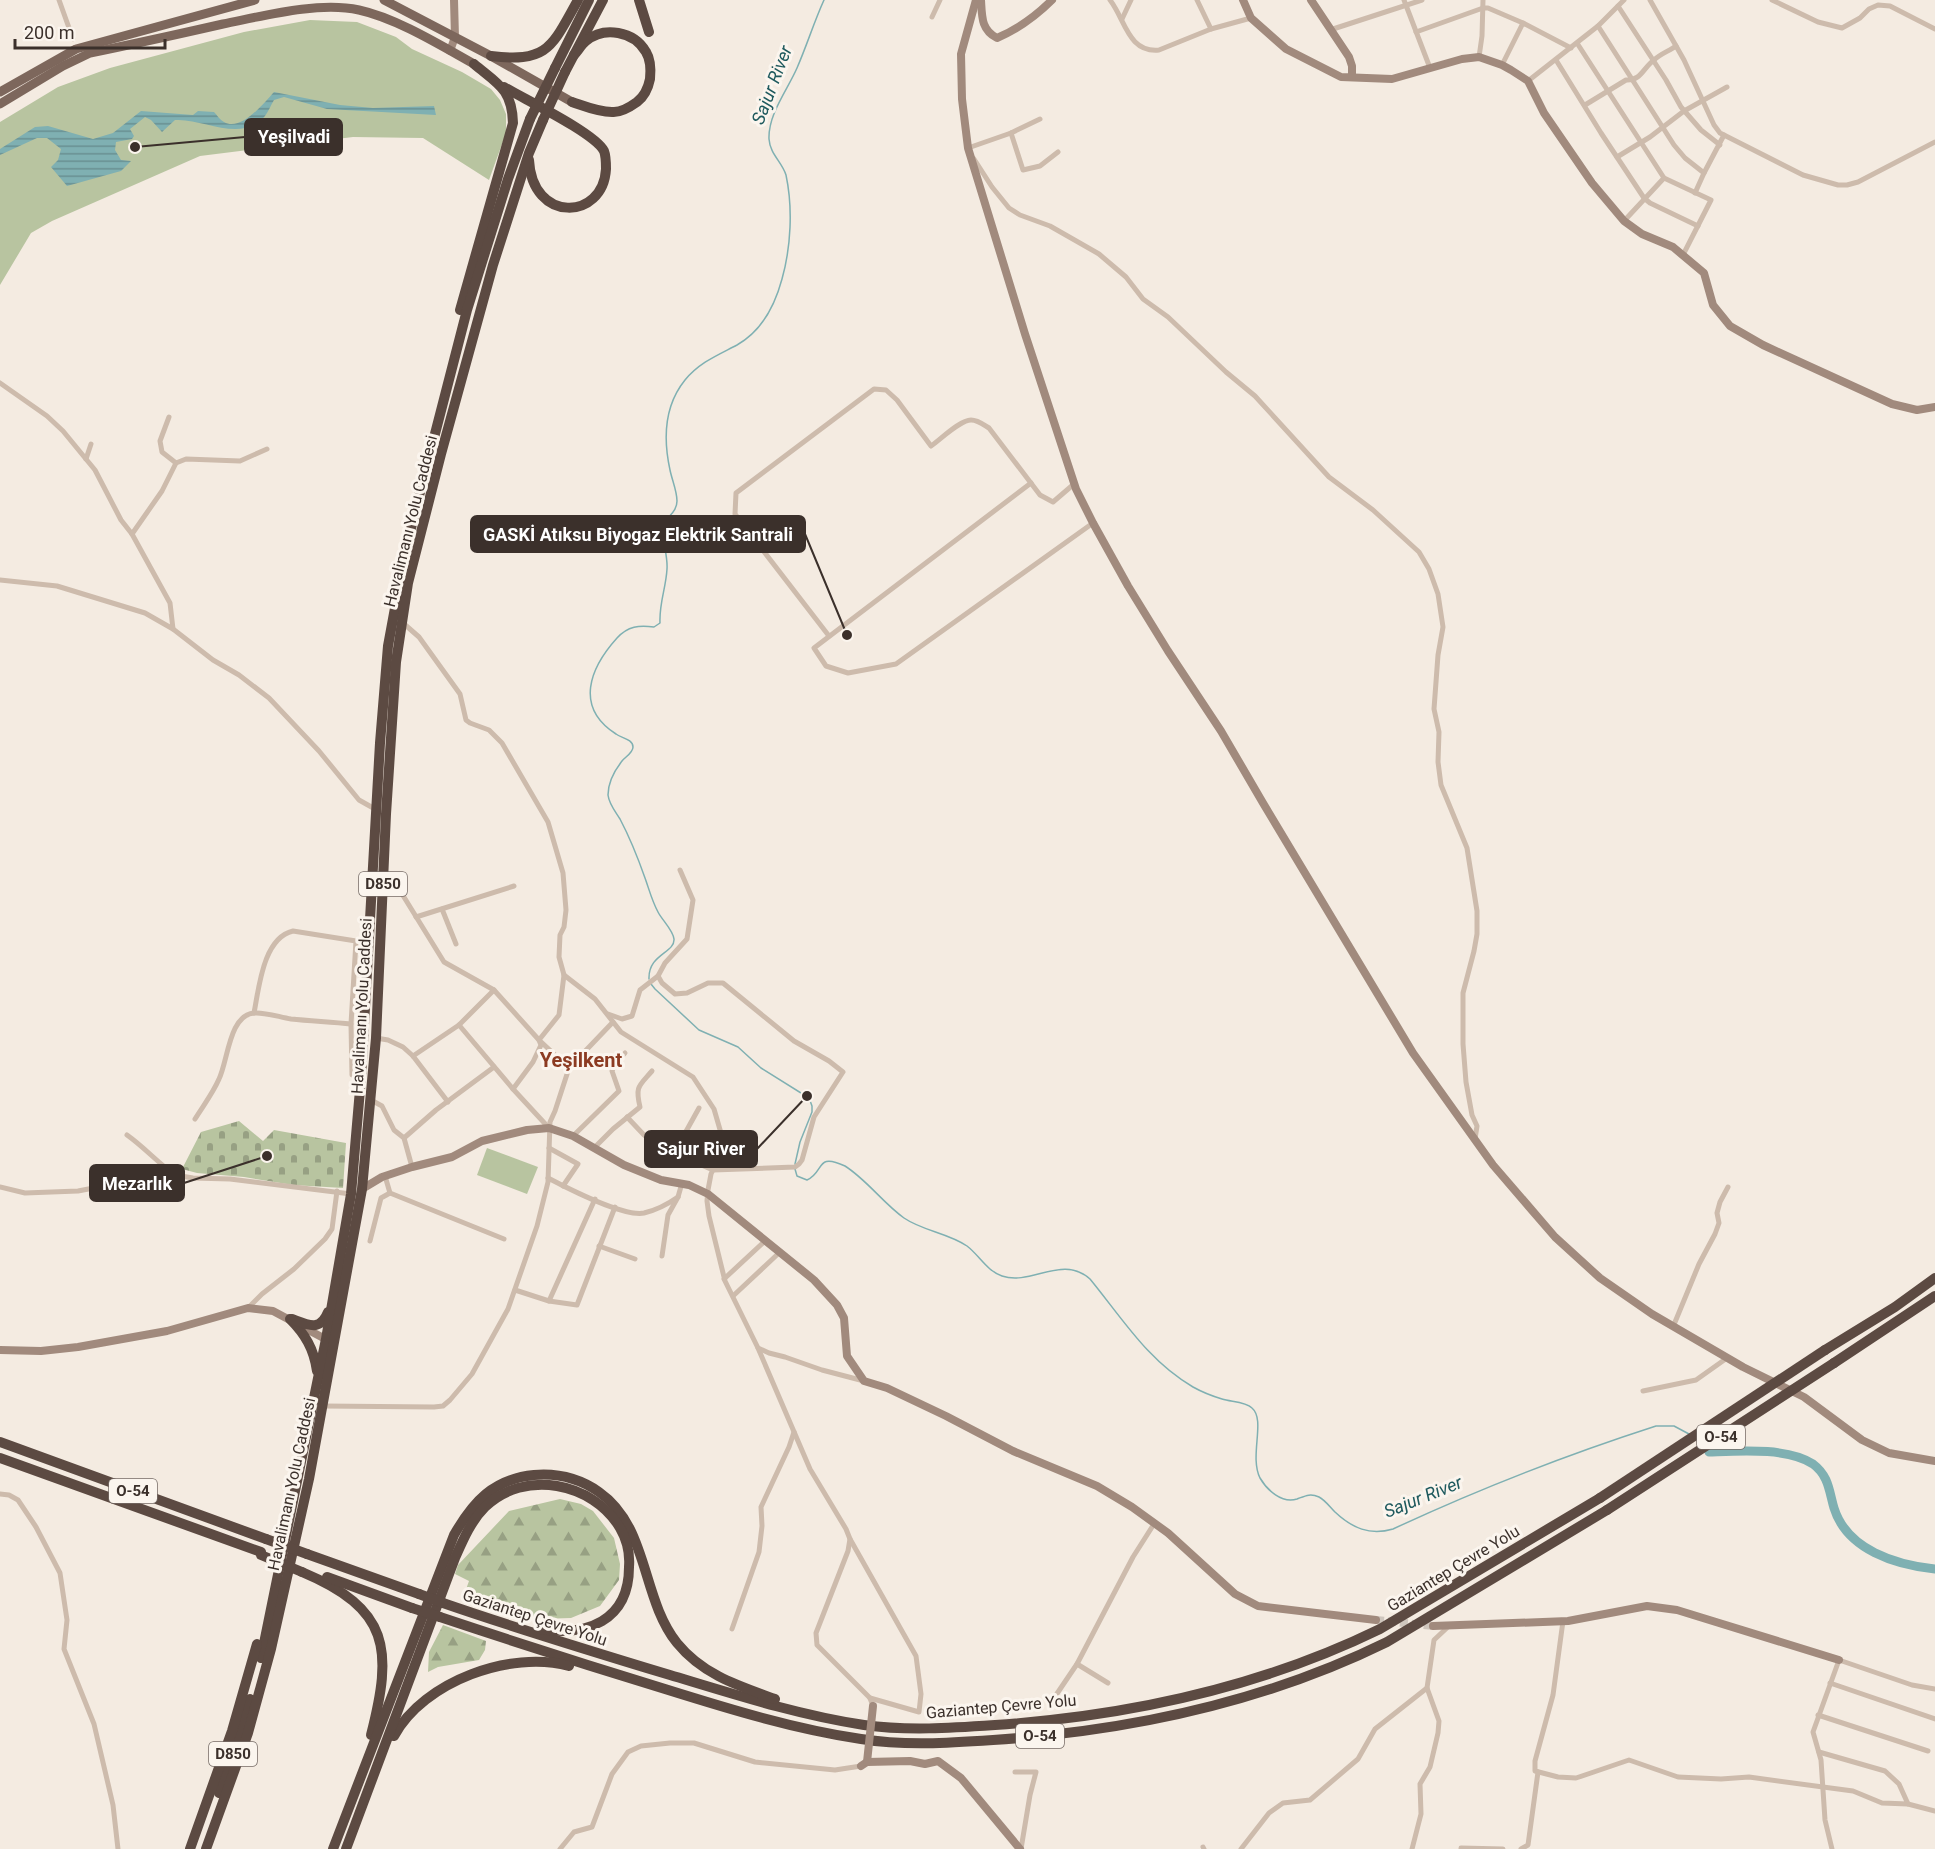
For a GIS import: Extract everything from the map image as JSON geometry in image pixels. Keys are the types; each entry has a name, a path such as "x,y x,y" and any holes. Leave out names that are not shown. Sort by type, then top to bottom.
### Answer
{"highway":[{"path":"491,56 521,58 534,56 544,51 556,37 578,0"},
{"name":"Havalimanı Yolu Caddesi","path":"199,1849 231,1761 264,1648 317,1384 330,1345 362,1189 376,1038 396,662 408,584 493,265 529,153 589,0"},
{"name":"Havalimanı Yolu Caddesi","path":"206,1849 248,1733 280,1609 323,1406 334,1295 351,1194 361,1078 388,646 399,581 436,426 474,289 508,179 530,119 560,70 574,55 603,0"},
{"path":"639,0 649,32"},
{"path":"572,102 614,113 631,107 649,88 651,69 646,50 628,35 620,32 597,35 586,41 574,55"},
{"path":"474,64 501,86 587,135 603,151 606,162 604,182 598,192 583,205 573,208 554,205 536,190 531,179 529,153"},
{"path":"436,426 444,378 459,316 513,123 510,98 501,86"},
{"name":"Gaziantep Çevre Yolu","path":"0,1442 445,1604 778,1707 862,1724 897,1728 946,1728 1031,1723 1185,1698 1242,1682 1357,1640 1380,1629 1600,1498 1935,1278"},
{"path":"290,1319 309,1325 318,1325 325,1319 334,1295"},
{"name":"Gaziantep Çevre Yolu","path":"0,1458 240,1545 302,1570 412,1608 580,1663 775,1721 860,1739 897,1743 947,1743 1033,1737 1189,1713 1247,1696 1387,1642 1607,1510 1935,1296"},
{"path":"290,1319 300,1329 314,1355 317,1384"},
{"path":"333,1849 454,1535 477,1501 490,1490 507,1481 526,1476 549,1474 580,1481 592,1487 615,1506 625,1519 634,1540 662,1617 677,1642 695,1662 717,1677 746,1689 794,1706 862,1724"},
{"path":"346,1849 455,1558 473,1523 484,1508 511,1490 548,1484 563,1486 587,1496 598,1504 619,1527 626,1541 630,1560 629,1580 624,1597 606,1619 595,1626 562,1632 536,1629 445,1604"},
{"path":"302,1570 326,1582 356,1602 376,1631 383,1649 382,1681 375,1716 349,1808"},
{"path":"190,1849 232,1731 275,1586"},
{"path":"213,1849 264,1701 278,1641 280,1609"},
{"path":"360,1813 389,1744 409,1714 432,1694 446,1686 510,1663 537,1661 561,1664 775,1721"}],"main road":[{"path":"0,92 76,49 254,0"},
{"path":"384,0 491,56 572,102"},
{"path":"0,104 63,66 90,53 278,13 321,8 359,10 388,19 474,64"}],"street":[{"path":"59,0 73,39"},
{"path":"450,51 455,37 454,0"},
{"path":"932,17 940,0"},
{"path":"976,0 961,54 962,99 969,150 1074,484 1092,524 1128,586 1221,731 1413,1053 1492,1165 1555,1237 1600,1278 1673,1327 1727,1358 1804,1397 1862,1440 1889,1453 1935,1461"},
{"path":"981,0 983,24 989,34 997,38 1023,24 1052,0"},
{"path":"1110,0 1131,39 1151,51 1159,50 1211,29 1251,18"},
{"path":"1122,19 1131,1 1123,0"},
{"path":"1197,0 1211,29"},
{"path":"1243,0 1251,18 1286,49 1341,77 1392,79 1462,59 1479,57 1502,65 1528,81 1556,131 1592,183 1624,221 1642,234 1673,247 1704,273 1713,305 1730,326 1763,345 1892,404 1917,410 1935,407"},
{"path":"1311,0 1349,57 1352,77"},
{"path":"1330,30 1405,3 1422,0"},
{"path":"1479,57 1483,0"},
{"path":"1528,81 1598,27 1624,0"},
{"path":"1650,0 1720,133 1803,175 1838,185 1847,185 1858,182 1935,142"},
{"path":"1772,0 1818,22 1842,28 1860,18 1878,2 1935,29"},
{"path":"1405,3 1430,68"},
{"path":"1618,6 1684,111 1719,145"},
{"path":"1416,32 1488,8 1571,48"},
{"path":"1502,65 1523,23"},
{"path":"1598,27 1663,128 1685,158 1704,173"},
{"path":"1577,43 1664,178 1711,200 1683,255"},
{"path":"1585,105 1626,80 1640,76 1653,60 1676,46"},
{"path":"1556,60 1644,198 1698,226"},
{"path":"1617,157 1663,128 1684,111 1727,87"},
{"path":"969,150 1040,119"},
{"path":"1011,133 1023,170 1040,166 1058,152"},
{"path":"1695,192 1724,135"},
{"path":"969,150 992,187 1009,208 1020,215 1050,226 1099,254 1126,277 1143,299 1168,316 1226,372 1255,396 1329,477 1373,510 1419,552 1429,569 1438,594 1443,627 1438,655 1434,709 1439,732 1437,762 1441,785 1467,848 1477,911 1477,934 1463,993 1465,1073 1472,1115 1477,1126 1475,1141"},
{"path":"1624,221 1664,178"},
{"path":"0,383 47,416 63,431 95,470 121,520 132,534 170,603 173,629"},
{"path":"829,636 735,514 736,493 862,396 874,389 886,390 897,400 931,446 961,423 970,420 989,428 1040,495 1053,502 1074,484"},
{"path":"169,417 160,441 162,452 176,463"},
{"path":"86,459 91,444"},
{"path":"132,534 162,491 176,463 186,459 240,461 267,449"},
{"path":"1030,483 814,648 826,666 848,673 896,664 1092,524"},
{"path":"0,580 57,586 145,614 173,629 213,660 239,675 269,698 319,751 359,800 376,810"},
{"path":"401,622 418,637 460,694 466,720 489,730 502,743 548,822 563,873 566,910 564,927 560,935 559,957 564,975 559,1015 539,1040"},
{"path":"606,1014 622,1019 632,1016 640,990 656,977 665,963 687,939 693,900 680,870"},
{"path":"384,880 399,889 444,962 494,990 539,1040 569,1068"},
{"path":"416,917 514,886"},
{"path":"442,909 456,944"},
{"path":"254,1012 266,960 272,947 285,933 293,931 356,941 351,1024 352,1076 361,1078"},
{"path":"564,975 595,999 621,1032 693,1077 714,1109 723,1140 722,1152 713,1170 706,1201 724,1279 758,1348 810,1469 846,1529 916,1656 921,1694 919,1712 872,1702 817,1645 816,1633 848,1551 850,1539"},
{"path":"627,1117 644,1136 662,1148 713,1170 797,1166 814,1117 843,1072 830,1061 794,1041 723,983 708,983 687,993 675,994 656,977"},
{"path":"413,1056 459,1025 494,990"},
{"path":"195,1119 225,1065 231,1035 236,1025 246,1015 254,1012 291,1019 351,1024"},
{"path":"323,1406 443,1406 472,1374 508,1309 537,1226 548,1178 549,1128 569,1068 613,1022"},
{"path":"459,1025 549,1128"},
{"path":"376,1038 398,1044 413,1056 448,1102"},
{"path":"513,1089 536,1056 541,1045 539,1040"},
{"path":"573,1136 620,1091 612,1071 616,1062 625,1053"},
{"path":"404,1138 494,1067"},
{"path":"594,1148 640,1107 637,1096 638,1088 652,1071"},
{"path":"371,1100 382,1106 394,1130 404,1138 412,1167"},
{"path":"674,1153 699,1107"},
{"path":"362,1189 384,1177 412,1167 452,1157 482,1141 527,1130 549,1128 573,1136 624,1165 661,1180 689,1185 708,1194 814,1280 837,1305 844,1318 847,1356 864,1381"},
{"path":"127,1135 175,1175"},
{"path":"549,1148 578,1164 563,1186"},
{"path":"363,1167 384,1177 390,1193 504,1239"},
{"path":"0,1187 25,1193 78,1191 130,1180 175,1175 230,1179 351,1194"},
{"path":"548,1178 615,1207 642,1214 664,1206 678,1197"},
{"path":"662,1256 668,1215 682,1184"},
{"path":"1673,1327 1699,1264 1715,1234 1719,1223 1717,1213 1720,1202 1728,1187"},
{"path":"248,1308 325,1239 332,1229 338,1191"},
{"path":"370,1241 381,1198 390,1193"},
{"path":"549,1301 595,1199"},
{"path":"515,1290 549,1301 577,1305 615,1207"},
{"path":"724,1279 766,1240"},
{"path":"599,1246 635,1259"},
{"path":"733,1296 780,1252"},
{"path":"0,1350 41,1351 78,1347 167,1331 248,1308 273,1311 290,1319 330,1345"},
{"path":"758,1348 822,1370 887,1388 1013,1451 1097,1486 1168,1533 1235,1594 1258,1606 1376,1620"},
{"path":"1643,1391 1696,1380 1727,1358"},
{"path":"732,1629 759,1552 762,1526 761,1507 794,1432"},
{"path":"0,1494 9,1495 18,1500 36,1527 60,1573 67,1620 64,1649 94,1724 113,1805 118,1849"},
{"path":"1052,1701 1077,1664 1154,1524"},
{"path":"1433,1626 1563,1621 1647,1606 1677,1610 1912,1685 1935,1689"},
{"path":"1563,1621 1553,1695 1535,1761 1535,1771 1558,1777 1576,1778 1629,1761 1678,1777 1721,1779 1749,1777 1822,1786 1853,1791 1882,1803 1908,1804 1935,1811"},
{"path":"1413,1849 1421,1814 1420,1784 1430,1767 1438,1733 1439,1721 1427,1688 1434,1640 1451,1625"},
{"path":"1832,1849 1825,1820 1821,1760 1813,1732 1839,1660"},
{"path":"1077,1664 1107,1683"},
{"path":"1830,1683 1935,1719"},
{"path":"1241,1849 1269,1813 1283,1803 1311,1800 1358,1759 1376,1729 1427,1688"},
{"path":"864,1764 872,1702"},
{"path":"1818,1715 1928,1751"},
{"path":"560,1849 574,1832 592,1827 612,1774 628,1752 641,1746 670,1743 694,1743 755,1761 835,1770 864,1764 910,1761 925,1764 938,1761 961,1778 1020,1849"},
{"path":"1819,1752 1885,1772 1899,1784 1908,1804"},
{"path":"1015,1772 1036,1772 1020,1849"},
{"path":"1521,1849 1528,1845 1538,1772"},
{"path":"1461,1848 1503,1849"}],"green space":[{"path":"310,20 357,22 396,37 412,49 462,72 491,89 500,100 506,114 506,133 489,180 423,138 353,137 200,156 52,221 31,233 0,285 0,122 58,87 110,68 244,32"},
{"path":"239,1121 263,1141 274,1130 346,1143 343,1188 293,1185 244,1177 197,1173 182,1169 201,1132"},
{"path":"487,1148 538,1167 527,1194 477,1175"},
{"path":"560,1499 581,1504 593,1511 614,1538 620,1564 619,1580 600,1606 571,1618 539,1619 490,1606 464,1595 469,1581 455,1574 458,1565 509,1511"},
{"path":"443,1625 486,1641 485,1650 479,1660 438,1667 428,1672 429,1652"}],"water":[{"path":"274,92 340,105 373,108 434,106 436,115 327,109 284,97 274,100 265,116 245,128 222,128 186,120 175,120 162,132 145,117 130,129 134,136 132,139 116,142 115,150 121,160 131,161 121,171 67,186 51,167 58,160 61,149 47,138 37,138 0,155 0,149 35,127 48,126 93,139 113,133 141,111 193,115 198,111 214,112 224,122 238,123 252,115"}],"waterway":[{"name":"Sajur River","path":"649,979 653,964 670,948 674,939 656,908 640,863 608,795 612,777 633,747 629,740 616,734 603,723 595,712 591,700 591,687 600,662 621,634 634,627 654,627 660,623 667,569 663,528 675,509 677,501 666,446 666,434 669,411 678,390 697,368 737,345 754,332 771,308 779,289 789,241 790,201 786,175 770,144 770,130 775,111 797,68 824,0"},
{"name":"Sajur River","path":"651,984 699,1030 738,1047 761,1068 809,1098 812,1112 800,1142 795,1164"},
{"name":"Sajur River","path":"795,1169 797,1176 807,1180 813,1177 825,1162 835,1162 845,1166 904,1218 967,1246 987,1267 1002,1276 1024,1277 1069,1269 1079,1272 1090,1279 1162,1365 1207,1394 1246,1404 1252,1408 1258,1421 1257,1469 1260,1478 1271,1491 1286,1500 1310,1495 1319,1497 1341,1518 1362,1529 1377,1532 1393,1529 1523,1473 1656,1426 1674,1426 1689,1434"},
{"name":"Sajur River","path":"1709,1452 1776,1452 1813,1464 1828,1484 1840,1523 1861,1545 1889,1559 1935,1569"}],"tunnel":[{"path":"1376,1620 1433,1626"}],"place":[{"name":"Yeşilvadi","path":"135,147"},
{"name":"GASKİ Atıksu Biyogaz Elektrik Santrali","path":"847,635"},
{"name":"Sajur River","path":"807,1096"},
{"name":"Mezarlık","path":"267,1156"}],"district":[{"name":"Yeşilkent","path":"581,1060"}]}
